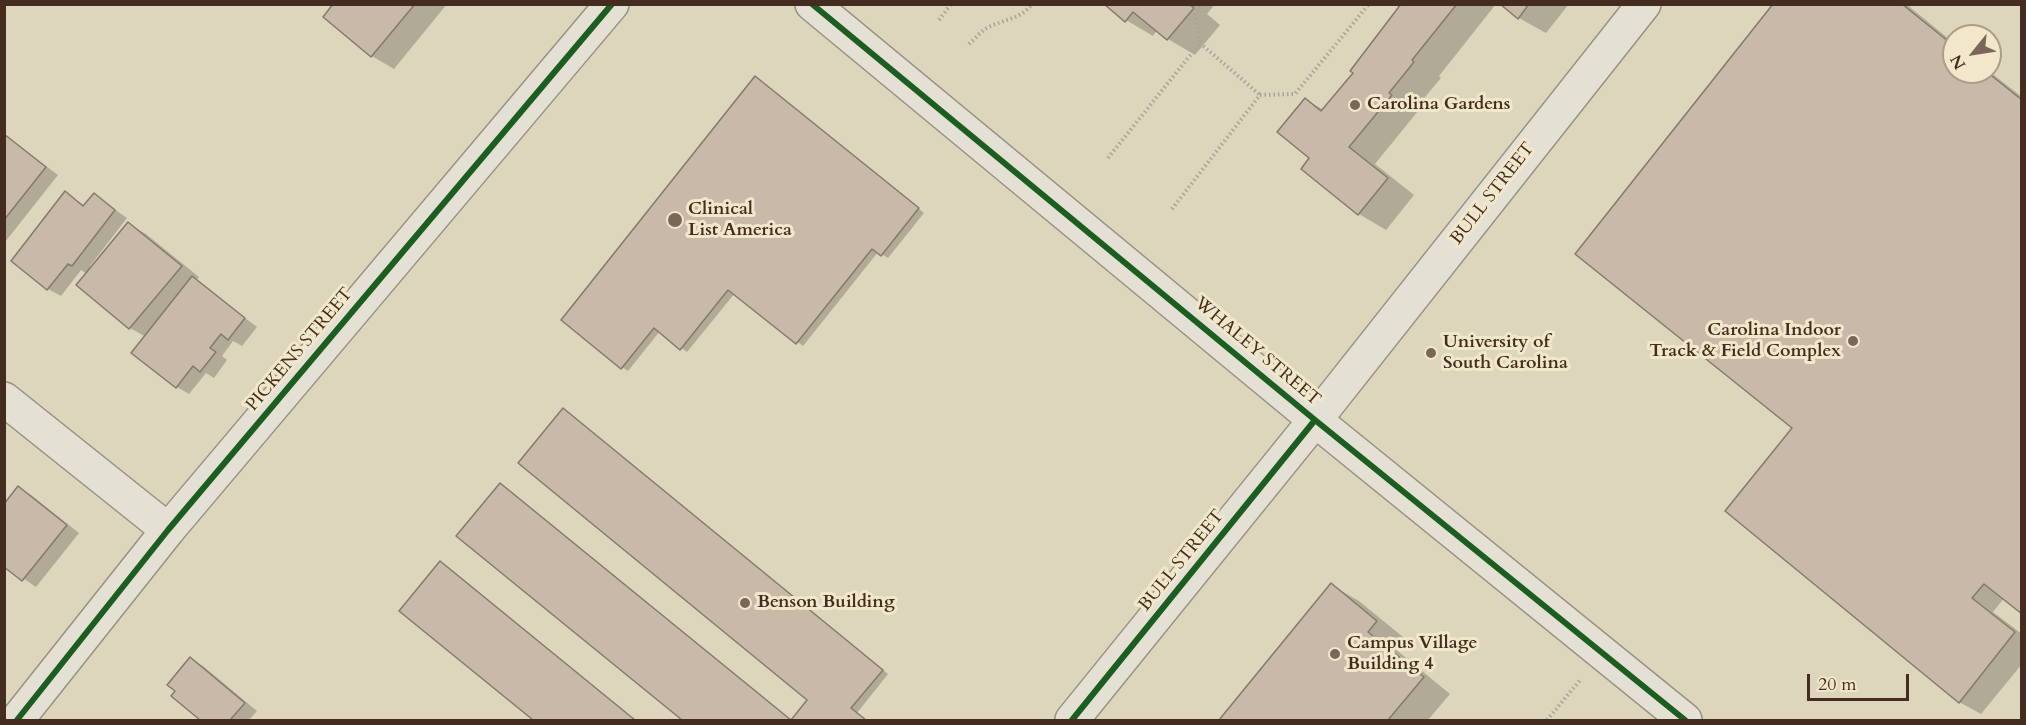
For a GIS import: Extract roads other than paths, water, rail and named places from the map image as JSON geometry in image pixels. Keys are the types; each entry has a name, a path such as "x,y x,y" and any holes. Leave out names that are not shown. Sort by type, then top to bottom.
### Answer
{"street":[{"name":"PICKENS STREET","path":"17,720 168,530 612,4"},
{"name":"WHALEY STREET","path":"812,4 1315,420 1685,720"},
{"name":"BULL STREET","path":"1072,720 1315,420 1644,4"},
{"path":"4,399 168,530"}],"place":[{"name":"Carolina Gardens","path":"1355,105"},
{"name":"Clinical List America","path":"675,220"},
{"name":"Carolina Indoor Track & Field Complex","path":"1853,341"},
{"name":"University of South Carolina","path":"1431,353"},
{"name":"Benson Building","path":"745,603"},
{"name":"Campus Village Building 4","path":"1335,654"}]}
